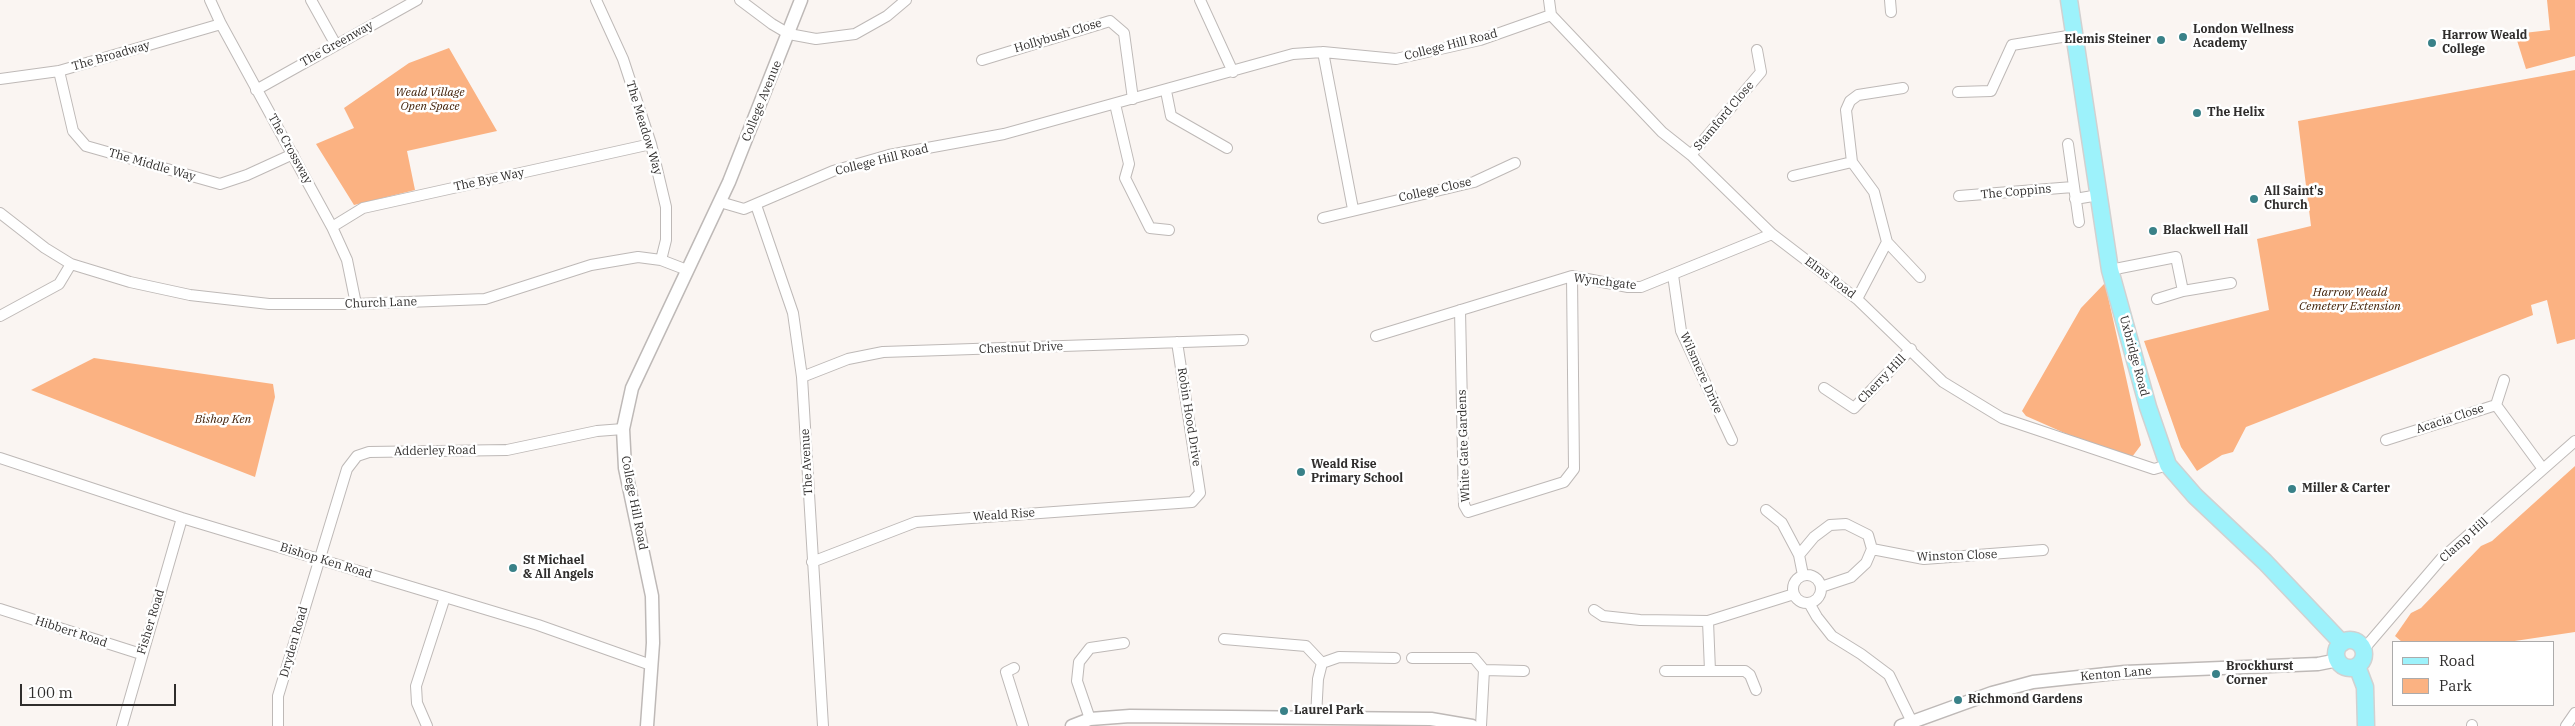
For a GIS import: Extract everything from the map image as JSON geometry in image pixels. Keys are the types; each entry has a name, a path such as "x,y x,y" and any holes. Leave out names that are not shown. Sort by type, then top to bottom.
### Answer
{"main road":[{"name":"Uxbridge Road","path":"2069,0 2110,270 2148,407 2168,464 2195,496 2265,562 2342,642"},
{"path":"2352,640 2358,642 2363,650 2363,660 2357,666 2347,668 2338,660 2336,653 2342,642 2352,640"},
{"path":"2357,666 2365,687 2366,726"}],"street":[{"name":"The Crossway","path":"210,0 256,90 294,154 348,260 356,304"},
{"path":"311,0 336,45"},
{"name":"The Greenway","path":"256,90 417,0"},
{"name":"The Meadow Way","path":"596,0 622,59 651,144 666,207 666,240 661,260"},
{"path":"740,0 789,34 816,39 855,34 887,16 906,0"},
{"name":"College Avenue","path":"720,202 789,34 801,0"},
{"path":"1200,0 1233,72"},
{"path":"1549,0 1552,16"},
{"path":"1890,0 1891,12"},
{"name":"College Hill Road","path":"647,726 651,665 652,596 625,468 622,429 632,388 720,202 744,209 756,206 833,171 889,155 1004,134 1166,91 1293,54 1323,52 1396,59 1480,40 1552,16"},
{"name":"Elms Road","path":"1552,16 1662,132 1691,155 1772,234 1857,299 1944,382 2002,418 2154,469 2168,464"},
{"name":"Hollybush Close","path":"982,60 1110,20 1124,33 1133,99"},
{"name":"The Broadway","path":"0,79 59,71 221,24"},
{"path":"1958,92 1991,91 2012,45 2074,35"},
{"name":"Stamford Close","path":"1691,155 1761,72 1757,50"},
{"path":"1323,52 1353,210"},
{"name":"The Middle Way","path":"59,71 72,131 86,146 220,184 247,175 294,154"},
{"path":"1903,88 1858,95 1850,101 1846,115 1852,162 1874,192 1888,242 1920,277"},
{"path":"1166,91 1171,116 1227,148"},
{"path":"1115,104 1129,164 1125,178 1150,228 1169,230"},
{"name":"The Bye Way","path":"332,227 363,208 651,144"},
{"path":"2068,144 2079,222"},
{"path":"1793,176 1852,162"},
{"name":"College Close","path":"1323,218 1474,182 1515,163"},
{"name":"The Coppins","path":"1959,196 2073,187"},
{"path":"2075,198 2099,195"},
{"name":"The Avenue","path":"756,206 793,313 802,377 823,726"},
{"name":"Church Lane","path":"0,213 45,248 71,264 130,282 190,295 269,304 356,304 484,299 591,265 638,257 661,260 687,270"},
{"name":"Wynchgate","path":"1376,336 1572,276 1628,287 1641,287 1772,234"},
{"path":"1857,299 1888,242"},
{"path":"2110,270 2176,257 2183,291"},
{"path":"0,316 59,284 71,264"},
{"name":"Wilsmere Drive","path":"1673,275 1681,330 1732,440"},
{"name":"White Gate Gardens","path":"1460,310 1464,505 1468,512 1564,482 1574,469 1572,276"},
{"path":"2157,299 2183,291 2231,283"},
{"name":"Chestnut Drive","path":"802,377 848,359 883,352 1243,340"},
{"name":"Robin Hood Drive","path":"1177,342 1200,493"},
{"name":"Cherry Hill","path":"1824,388 1854,408 1911,349"},
{"path":"2496,405 2504,380"},
{"name":"Acacia Close","path":"2386,440 2496,405 2543,469"},
{"name":"Adderley Road","path":"319,559 347,469 357,456 369,452 507,450 597,431 622,429"},
{"name":"Clamp Hill","path":"2363,650 2441,559 2575,441"},
{"name":"Bishop Ken Road","path":"0,458 182,518 538,625 651,665"},
{"name":"Weald Rise","path":"812,562 916,522 1192,502 1200,493"},
{"path":"1766,510 1782,523 1799,555 1804,576"},
{"name":"Fisher Road","path":"122,726 141,654 182,518"},
{"path":"1799,555 1814,536 1830,525 1846,524 1868,535 1872,549 1866,563 1851,578 1821,587"},
{"name":"Winston Close","path":"1872,549 1924,559 2043,550"},
{"name":"Dryden Road","path":"278,726 278,696 319,559"},
{"path":"1804,576 1816,578 1821,587 1817,598 1809,603 1800,601 1794,594 1796,580 1804,576"},
{"path":"1594,610 1603,616 1640,620 1708,621 1794,594"},
{"path":"426,726 417,703 416,686 445,597"},
{"path":"1809,603 1817,618 1832,636 1861,654 1889,675 1907,724"},
{"name":"Hibbert Road","path":"0,609 141,654"},
{"path":"1708,621 1710,671"},
{"path":"1224,639 1306,646 1322,663"},
{"path":"1090,719 1077,682 1079,662 1090,648 1124,643"},
{"path":"1322,663 1339,657 1395,658"},
{"path":"1412,658 1474,658 1484,670 1481,726"},
{"name":"Kenton Lane","path":"1907,724 1992,693 2033,682 2125,672 2318,664 2338,660"},
{"path":"1316,717 1318,679 1322,663"},
{"path":"1014,668 1006,672 1023,726"},
{"path":"1484,670 1524,671"},
{"path":"1665,671 1744,671 1750,675 1756,690"},
{"path":"2566,726 2575,713"},
{"path":"1072,726 1090,719 1130,716 1431,719 1472,726"}],"green space":[{"path":"2547,0 2575,0 2575,56 2526,69 2515,34 2550,30"},
{"name":"Weald Village Open Space","path":"449,48 497,131 407,151 415,190 354,205 316,144 354,128 344,108 409,63"},
{"name":"Harrow Weald Cemetery Extension","path":"2575,70 2575,339 2557,344 2547,300 2531,305 2533,315 2246,427 2233,452 2222,455 2197,471 2181,447 2144,341 2269,310 2257,239 2311,226 2298,121"},
{"path":"2105,283 2141,445 2132,457 2103,450 2026,416 2022,411 2081,308"},
{"name":"Bishop Ken","path":"94,358 273,384 275,397 255,477 31,390"},
{"path":"2575,466 2575,632 2515,641 2401,641 2395,636 2411,613 2421,608 2481,546 2492,541"}],"place":[{"name":"London Wellness Academy","path":"2183,37"},
{"name":"Elemis Steiner","path":"2161,40"},
{"name":"Harrow Weald College","path":"2432,43"},
{"name":"The Helix","path":"2197,113"},
{"name":"All Saint's Church","path":"2254,199"},
{"name":"Blackwell Hall","path":"2153,231"},
{"name":"Weald Rise Primary School","path":"1301,472"},
{"name":"Miller & Carter","path":"2292,489"},
{"name":"St Michael & All Angels","path":"513,568"},
{"name":"Brockhurst Corner","path":"2216,674"},
{"name":"Richmond Gardens","path":"1958,700"},
{"name":"Laurel Park","path":"1284,711"}]}
